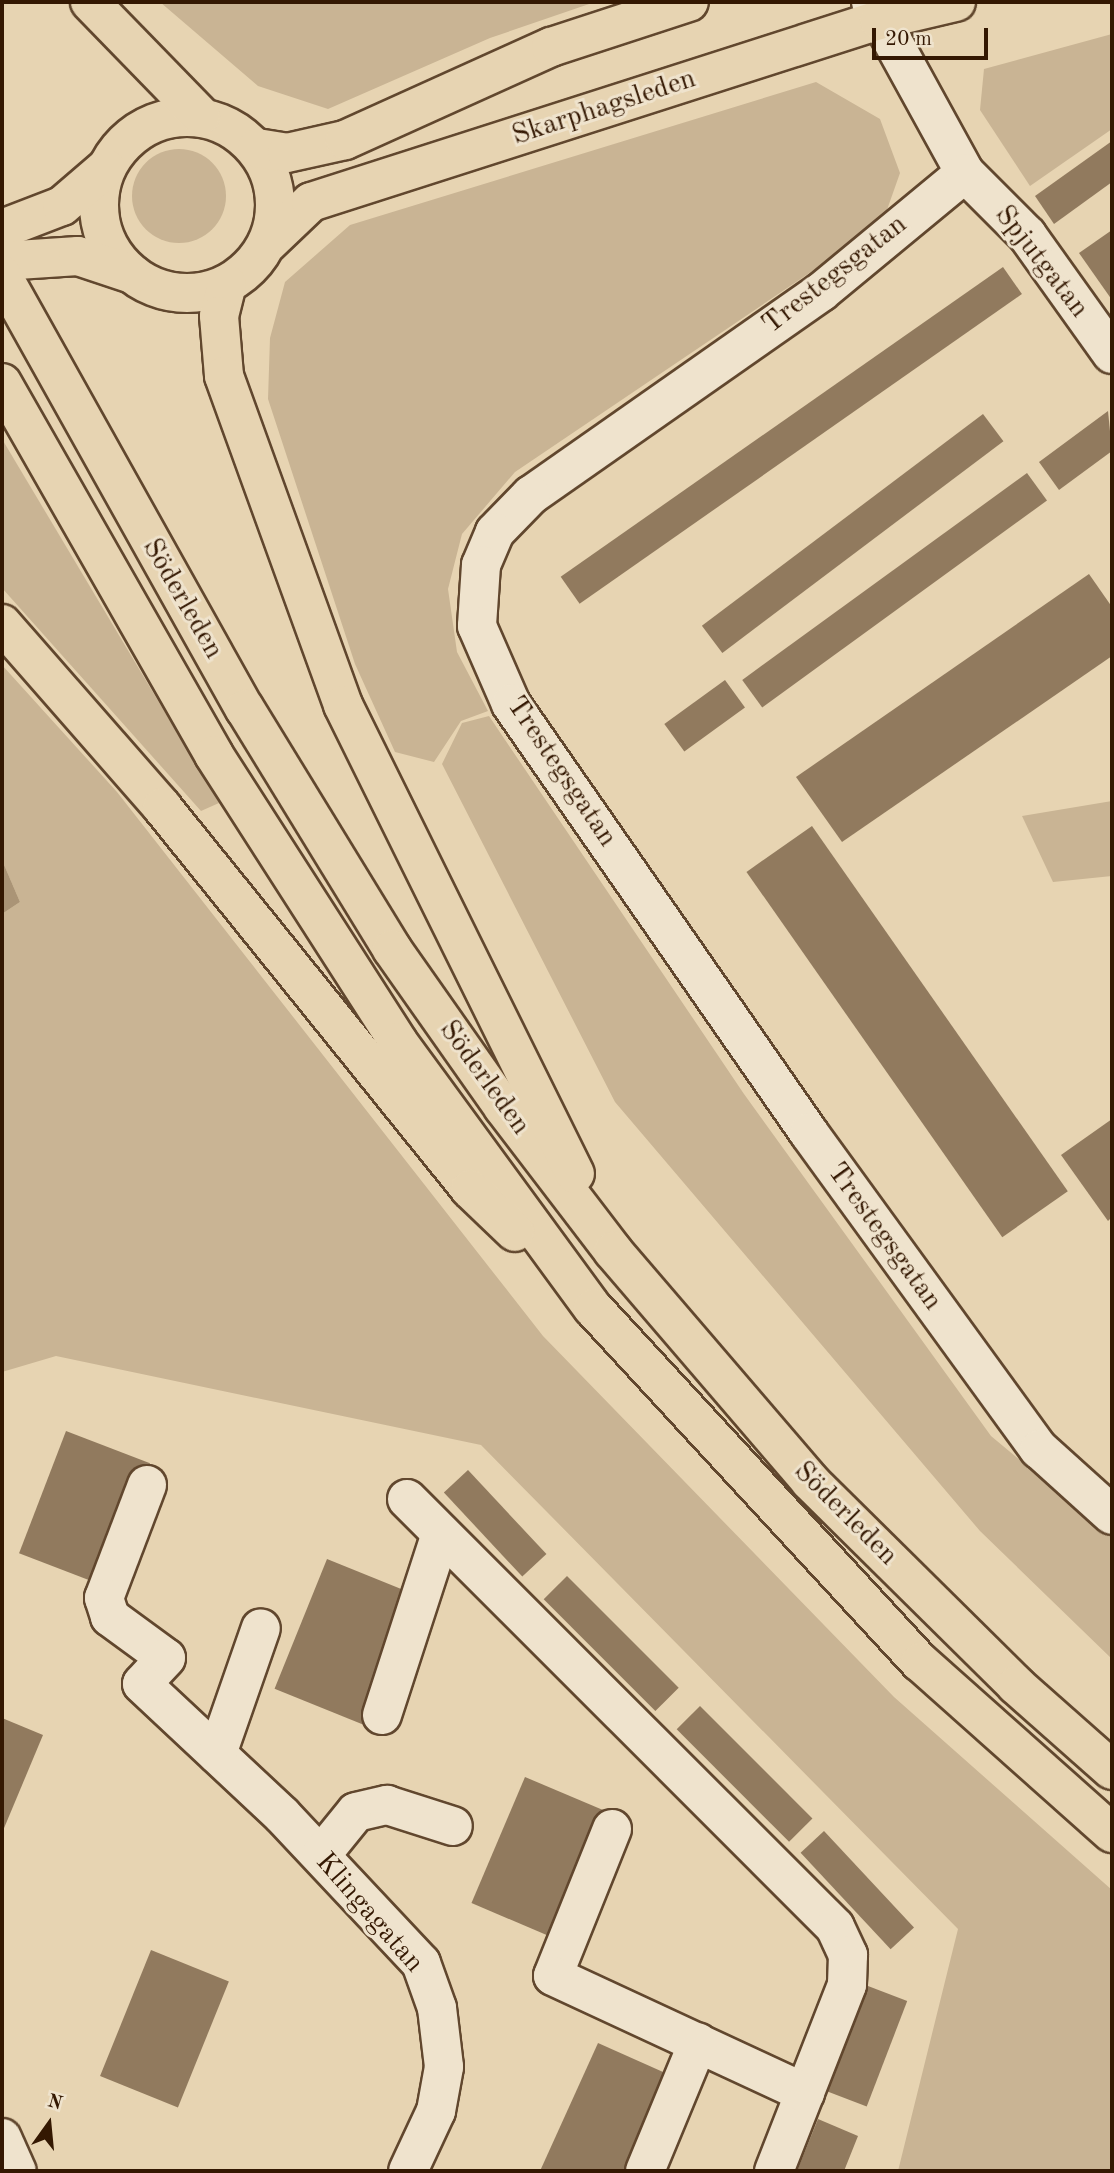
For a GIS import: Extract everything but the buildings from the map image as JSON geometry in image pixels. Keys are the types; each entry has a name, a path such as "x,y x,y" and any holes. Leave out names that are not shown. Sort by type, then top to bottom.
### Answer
{"main road":[{"path":"90,2 201,116 257,148 287,153 345,140 551,47 689,2"},
{"name":"Skarphagsleden","path":"268,243 312,202 875,11 956,2"},
{"path":"2,229 62,206 106,168 119,146 153,122 201,116"},
{"path":"2,261 78,256 132,274 168,291 200,293 227,284 268,243 276,212 274,180 257,148"},
{"path":"106,168 100,222 112,251 132,274"},
{"name":"Söderleden","path":"2,275 245,709 392,949 613,1251 810,1481 1016,1685 1112,1770"},
{"path":"227,284 219,316 224,376 343,705 613,1251"},
{"name":"Söderleden","path":"2,383 214,755 376,1008 593,1308 919,1662 1112,1833"},
{"path":"2,624 162,807 470,1189 593,1308"}],"street":[{"path":"875,11 965,173"},
{"name":"Spjutgatan","path":"965,173 1027,235 1112,354"},
{"name":"Trestegsgatan","path":"965,173 821,292 531,495 495,532 481,565 477,626 511,704 809,1133 1039,1449 1112,1515"},
{"name":"Klingagatan","path":"147,1485 104,1598 110,1617 166,1658 142,1684 320,1855 421,1963 437,2008 444,2067 436,2111 416,2169"},
{"path":"407,1499 835,1927 848,1955 847,1985 774,2171"},
{"path":"382,1715 441,1532"},
{"path":"217,1754 261,1629"},
{"path":"320,1855 356,1812 387,1805 453,1826"},
{"path":"612,1829 553,1976 806,2093"},
{"path":"645,2171 698,2043"},
{"path":"2,2138 18,2171"}],"shaded area":[{"path":"160,2 595,2 490,38 328,109 258,86"},
{"path":"1112,34 1112,129 1030,186 980,110 984,69"},
{"path":"816,82 880,119 900,173 882,224 515,472 462,534 448,589 457,652 488,711 461,721 434,762 395,752 355,664 268,399 270,338 285,282 350,225"},
{"path":"179,149 197,153 212,163 222,178 226,196 222,214 212,229 197,239 179,243 161,239 146,229 136,214 132,196 136,178 146,163 161,153"},
{"path":"2,439 219,803 201,811 2,588"},
{"path":"2,665 117,792 543,1336 894,1697 1112,1890 1112,2171 898,2171 958,1929 481,1445 56,1356 2,1372 2,914 20,902 2,860"},
{"path":"489,716 744,1094 991,1436 1112,1537 1112,1659 980,1531 615,1102 442,764 462,723"},
{"path":"1112,801 1112,876 1053,882 1022,816"},
{"path":"2,860 20,902 2,914"}]}
